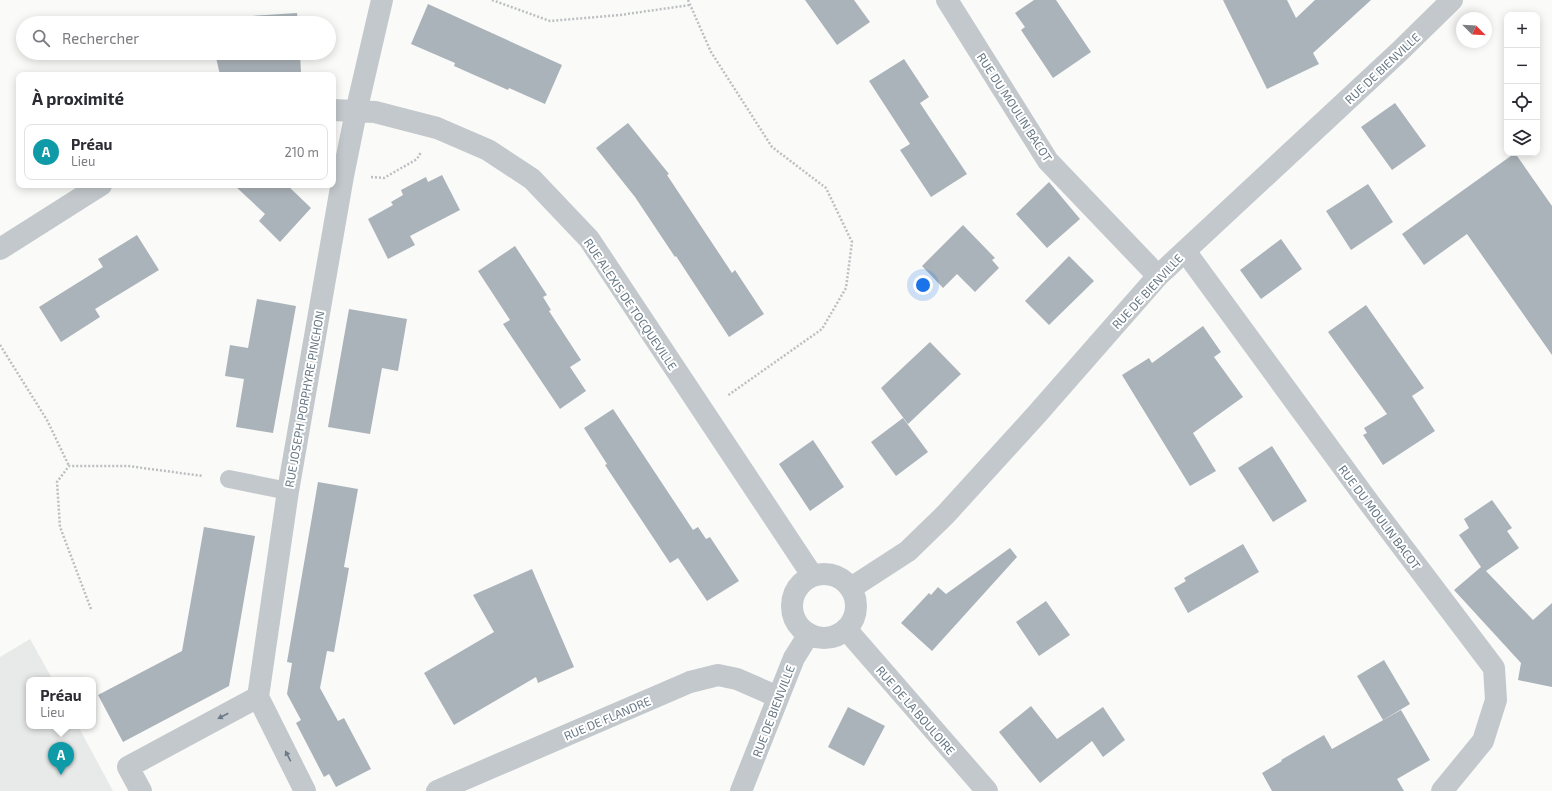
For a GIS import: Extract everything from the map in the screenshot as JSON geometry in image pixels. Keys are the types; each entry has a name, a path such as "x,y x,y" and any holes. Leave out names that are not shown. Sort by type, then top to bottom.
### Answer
{"street":[{"name":"RUE JOSEPH PORPHYRE PINCHON","path":"258,697 288,492 343,176 382,0"},
{"name":"RUE DU MOULIN BACOT","path":"947,0 1048,160 1158,276"},
{"name":"RUE DE BIENVILLE","path":"851,588 908,551 946,514 1158,276 1400,51 1452,0"},
{"name":"RUE ALEXIS DE TOCQUEVILLE","path":"336,110 375,112 437,128 488,150 532,179 589,239 812,575"},
{"path":"0,249 96,188"},
{"name":"RUE DU MOULIN BACOT","path":"1185,251 1370,504 1494,668 1496,700 1482,741 1442,791"},
{"path":"823,573 833,575 843,580 851,588 855,596 855,614 852,622 838,635 828,638 809,634 800,628 794,619 792,599 796,588 812,575 823,573"},
{"name":"RUE DE LA BOULOIRE","path":"846,629 986,791"},
{"name":"RUE DE BIENVILLE","path":"742,791 794,658 809,634"},
{"name":"RUE DE FLANDRE","path":"437,791 690,682 718,675 737,679 778,697"},
{"path":"141,791 128,767 258,697 305,791"}],"lane":[{"path":"229,479 288,492"}],"path":[{"path":"492,0 550,21 620,15 690,5"},
{"path":"688,0 711,52 772,147 826,188 852,242 846,288 822,329 704,412"},
{"path":"343,176 384,178 417,159 437,128"},
{"path":"0,345 47,420 69,466"},
{"path":"69,466 128,466 229,479"},
{"path":"69,466 57,482 60,527 91,609"}],"shaded area":[{"path":"30,639 51,677 26,677 26,729 80,729 113,791 0,791 0,657"}],"building":[{"path":"805,0 854,0 870,22 837,45"},
{"path":"1034,0 1056,0 1091,52 1053,78 1021,30 1025,27 1015,13"},
{"path":"1223,0 1287,0 1296,18 1315,0 1371,0 1313,53 1319,64 1267,89"},
{"path":"428,4 562,65 545,104 509,88 508,90 454,66 455,63 411,44"},
{"path":"297,13 297,16 252,16"},
{"path":"904,59 929,97 920,103 967,174 931,197 900,150 910,144 869,81"},
{"path":"217,60 300,60 301,72 219,72"},
{"path":"1395,103 1426,146 1392,170 1361,127"},
{"path":"628,123 669,174 667,175 732,273 735,270 764,314 729,337 635,197 596,148"},
{"path":"1511,156 1517,156 1552,206 1552,355 1467,234 1424,265 1402,234"},
{"path":"442,175 460,210 410,236 415,245 388,259 368,219 393,205 391,202 403,195 401,190 426,177 428,182"},
{"path":"1049,182 1080,219 1047,248 1016,214"},
{"path":"1368,184 1393,222 1351,250 1326,211"},
{"path":"237,188 290,188 311,208 280,242 259,221 265,214"},
{"path":"963,225 995,258 992,260 999,268 975,292 957,274 943,288 922,266"},
{"path":"137,235 159,270 95,309 100,317 61,342 39,307 103,267 98,259"},
{"path":"1281,239 1302,269 1261,299 1240,270"},
{"path":"515,246 547,295 543,297 551,310 549,311 581,360 570,367 586,391 560,409 503,324 510,320 478,271"},
{"path":"1069,256 1094,281 1049,325 1025,301"},
{"path":"257,299 296,306 273,433 236,427 244,379 225,376 230,345 248,348"},
{"path":"1366,305 1424,388 1412,396 1435,431 1383,465 1363,435 1367,433 1364,428 1387,414 1328,332"},
{"path":"349,309 407,319 398,371 382,368 370,434 328,427"},
{"path":"1203,326 1221,352 1214,357 1243,397 1193,433 1216,471 1190,486 1122,375 1149,358 1152,363"},
{"path":"930,342 961,374 908,424 881,388"},
{"path":"613,409 693,530 698,527 706,539 710,537 739,581 707,601 678,558 670,563 605,465 607,464 584,428"},
{"path":"903,418 928,452 896,476 871,442"},
{"path":"813,440 844,487 810,511 779,464"},
{"path":"1272,446 1307,501 1273,522 1238,468"},
{"path":"318,482 358,489 344,567 349,568 334,652 327,651 320,688 338,721 344,718 371,769 336,787 329,774 324,777 296,723 301,720 287,694 292,663 287,662"},
{"path":"1492,500 1512,528 1507,531 1519,548 1486,571 1533,620 1552,603 1552,687 1518,680 1521,663 1454,590 1481,567 1459,535 1469,528 1464,519"},
{"path":"204,527 255,536 229,686 123,742 98,695 182,651"},
{"path":"1243,544 1259,572 1188,613 1174,588 1186,581 1184,578"},
{"path":"1010,548 1017,557 932,651 901,623 929,593 931,595 938,587 946,594"},
{"path":"532,569 574,667 538,683 536,677 454,725 424,673 494,632 473,595"},
{"path":"1046,601 1070,635 1039,656 1016,622"},
{"path":"1384,660 1410,704 1383,720 1357,676"},
{"path":"1031,706 1057,739 1103,707 1125,740 1103,757 1092,741 1040,783 999,732"},
{"path":"848,707 885,726 864,766 828,747"},
{"path":"1401,710 1430,760 1397,779 1404,791 1272,791 1262,773 1324,735 1332,749"}],"place":[{"name":"Préau","path":"61,775"}]}
